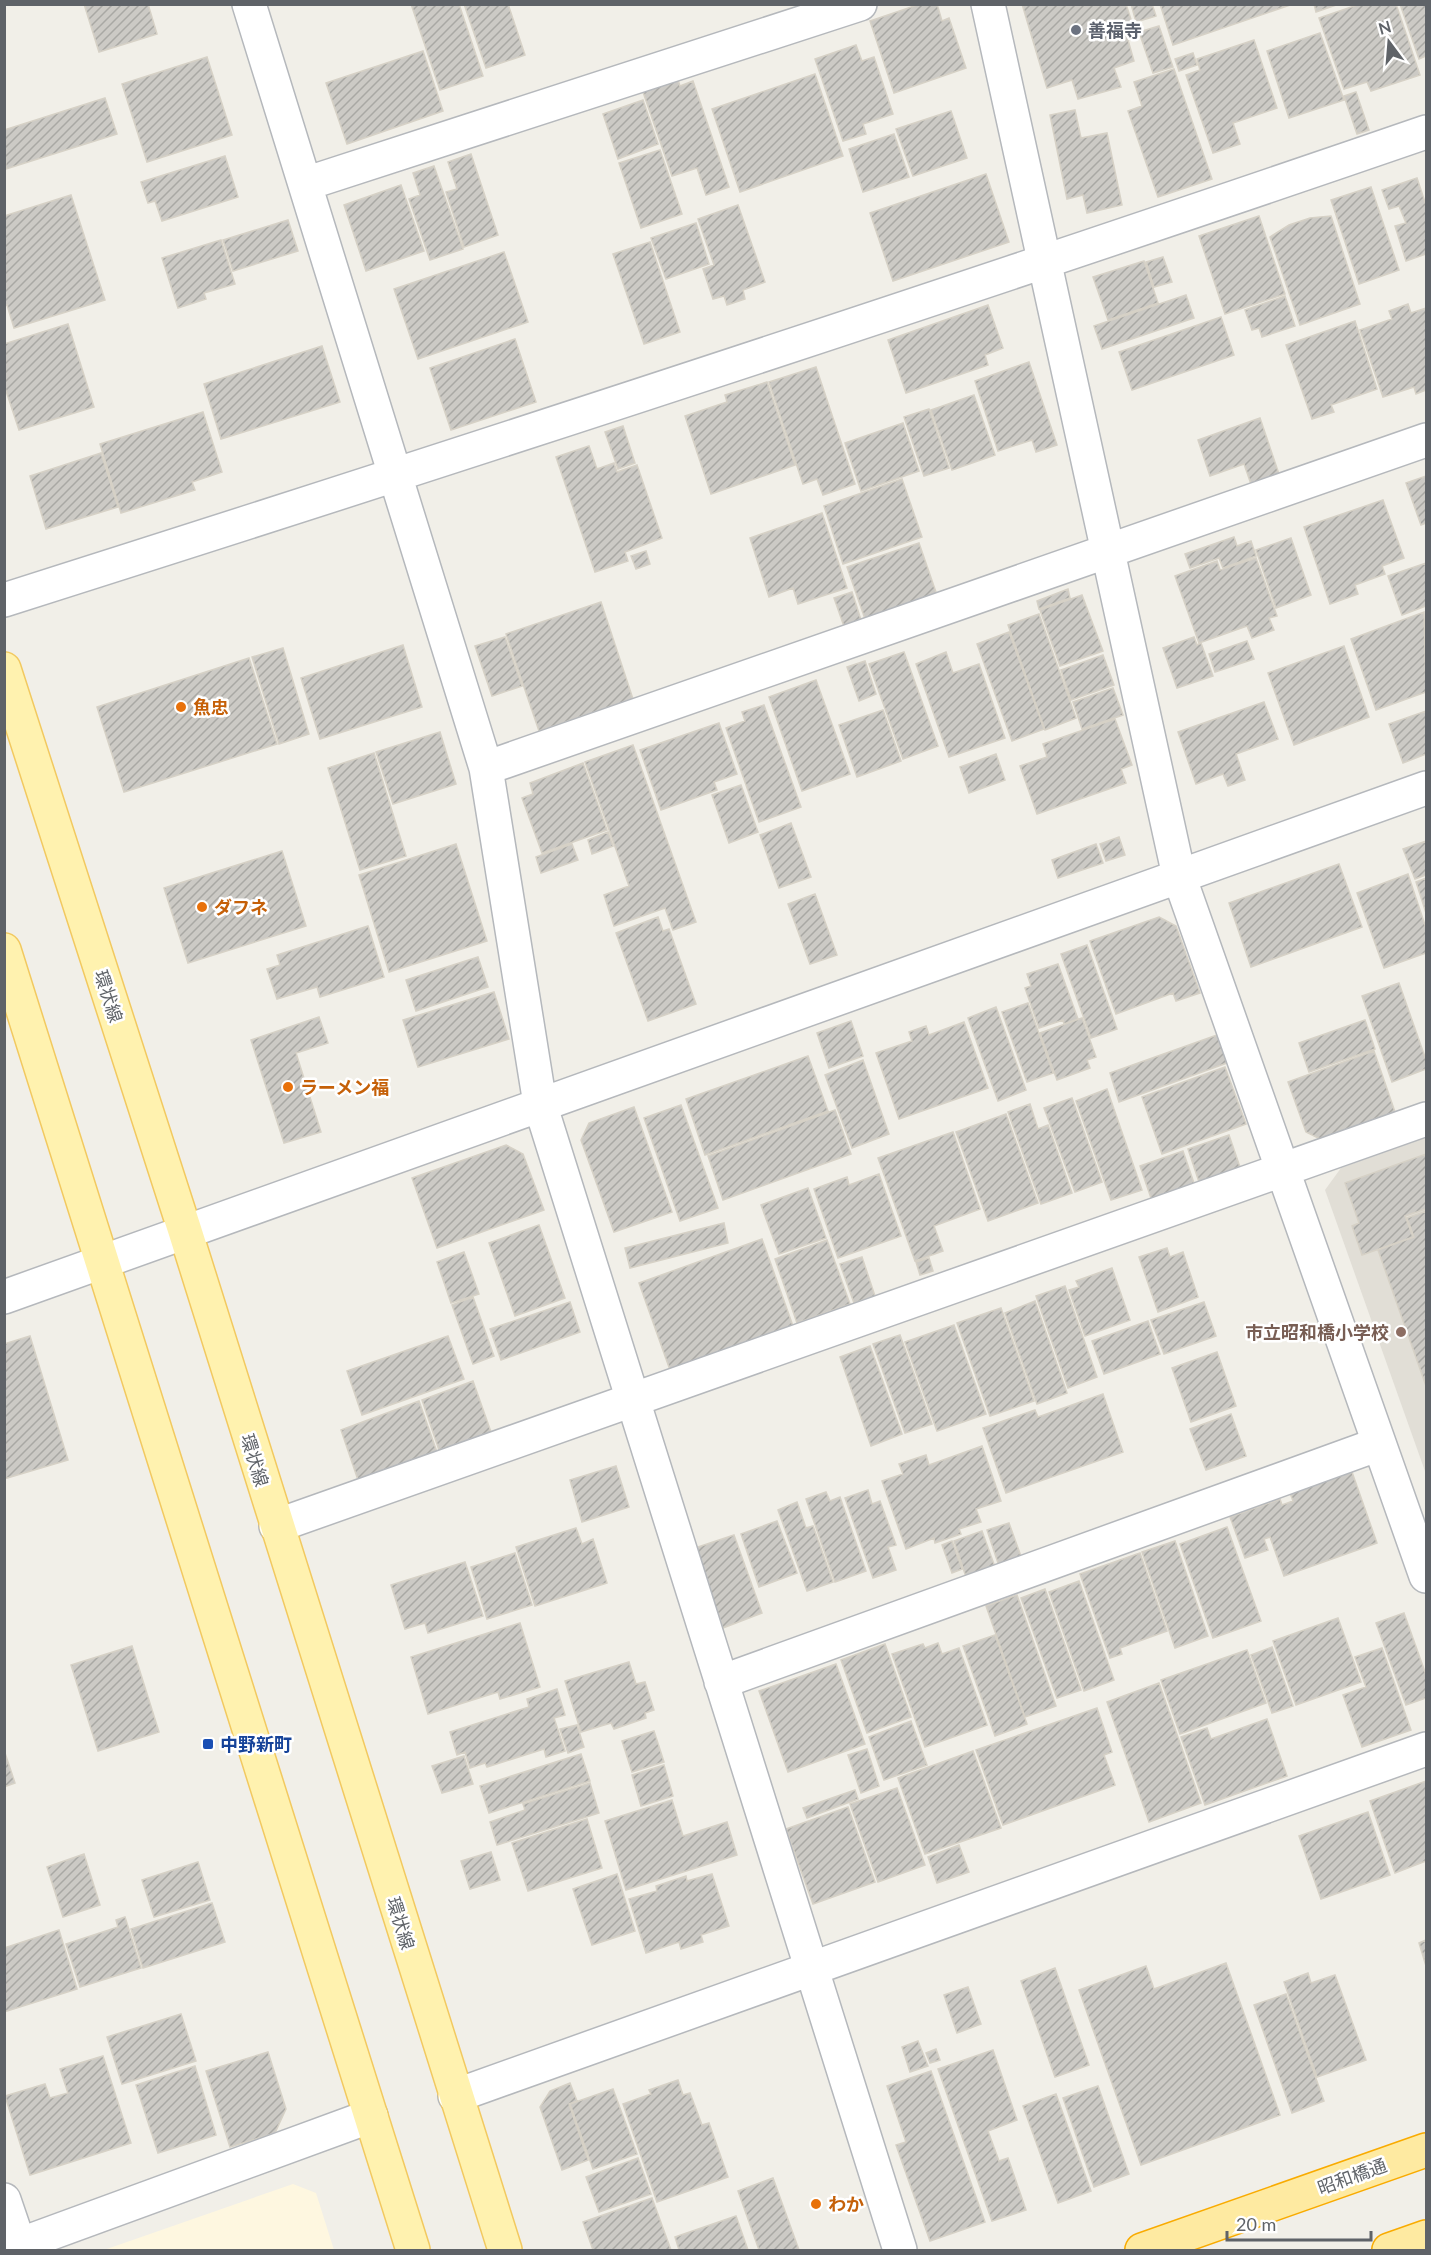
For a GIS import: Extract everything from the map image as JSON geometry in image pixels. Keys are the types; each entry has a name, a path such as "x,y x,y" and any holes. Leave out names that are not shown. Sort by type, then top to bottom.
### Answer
{"highway":[{"name":"昭和橋通","path":"1142,2250 1426,2150"},
{"path":"1389,2250 1426,2240"}],"main road":[{"name":"環状線","path":"4,669 184,1231 505,2250"},
{"path":"4,950 413,2250"}],"street":[{"path":"249,4 486,768 540,1104 900,2250"},
{"path":"305,184 860,4"},
{"path":"988,4 1179,876 1426,1576"},
{"path":"4,600 396,476 1045,263 1426,132"},
{"path":"486,768 1426,440"},
{"path":"4,1297 1426,788"},
{"path":"276,1526 1426,1119"},
{"path":"721,1682 1378,1444"},
{"path":"455,2096 1426,1749"},
{"path":"4,2200 15,2249 371,2116"}],"shaded area":[{"name":"市立昭和橋小学校","path":"1426,1137 1426,1474 1325,1190 1341,1168"},
{"path":"293,2184 316,2193 334,2250 104,2250"}],"building":[{"path":"84,4 148,4 157,34 99,52"},
{"path":"411,4 459,4 483,76 440,90"},
{"path":"464,4 508,4 525,55 486,68"},
{"path":"920,4 937,4 942,21 949,18 966,68 894,93 870,21"},
{"path":"1022,4 1126,4 1137,38 1128,40 1134,61 1114,68 1121,87 1078,99 1072,80 1047,88"},
{"path":"1131,4 1152,4 1156,16 1136,22"},
{"path":"1160,4 1293,4 1173,45"},
{"path":"1314,4 1339,4 1316,12"},
{"path":"1360,4 1396,4 1420,75 1371,91 1367,82 1344,89 1319,18"},
{"path":"1400,4 1426,4 1426,56 1419,59"},
{"path":"1159,26 1173,67 1153,73 1139,32"},
{"path":"1320,33 1344,100 1289,118 1267,51"},
{"path":"1254,40 1277,108 1233,123 1240,144 1213,153 1186,75 1200,70 1197,59"},
{"path":"856,45 862,61 874,57 893,114 863,124 866,134 843,141 815,59"},
{"path":"423,51 443,111 347,144 326,83"},
{"path":"1193,53 1197,65 1179,71 1175,59"},
{"path":"207,57 232,135 147,162 122,84"},
{"path":"1174,69 1212,179 1158,197 1128,111 1142,106 1134,82"},
{"path":"815,74 843,156 740,192 712,109"},
{"path":"678,80 680,86 693,81 729,187 706,195 697,168 672,176 643,92"},
{"path":"1356,92 1369,130 1357,134 1344,96"},
{"path":"105,98 117,134 6,169 4,130"},
{"path":"643,100 658,144 618,159 603,114"},
{"path":"1075,110 1081,138 1107,133 1122,205 1087,213 1083,195 1067,199 1050,115"},
{"path":"951,111 967,158 913,176 896,129"},
{"path":"894,134 909,177 863,192 849,149"},
{"path":"660,150 682,214 641,228 619,163"},
{"path":"471,154 498,235 464,247 446,192 457,189 448,162"},
{"path":"225,156 238,197 162,221 155,201 148,203 141,182"},
{"path":"434,166 463,249 430,260 409,199 420,195 413,173"},
{"path":"986,174 1009,242 893,281 870,213"},
{"path":"1417,178 1426,205 1426,254 1406,261 1395,226 1406,223 1399,206 1389,209 1382,190"},
{"path":"401,185 424,251 366,271 344,205"},
{"path":"1371,187 1399,270 1359,284 1331,200"},
{"path":"71,195 105,300 14,328 7,305 4,306 4,216"},
{"path":"738,205 765,282 743,290 745,299 727,305 724,296 713,299 703,269 714,265 698,219"},
{"path":"1259,216 1285,294 1225,314 1199,236"},
{"path":"1331,216 1360,304 1300,325 1270,237 1289,225 1310,218"},
{"path":"288,220 298,251 233,271 223,240"},
{"path":"696,223 709,264 666,279 651,238"},
{"path":"221,240 235,284 204,293 206,299 178,308 162,258"},
{"path":"650,242 680,332 644,344 613,254"},
{"path":"504,252 528,322 418,359 394,289"},
{"path":"1163,257 1172,282 1154,287 1146,262"},
{"path":"1144,261 1158,303 1108,320 1093,277"},
{"path":"1186,295 1194,318 1102,349 1094,326"},
{"path":"1285,296 1295,326 1262,337 1259,328 1252,330 1245,310"},
{"path":"1408,304 1411,313 1426,308 1426,390 1416,394 1414,387 1383,397 1360,330 1392,319 1389,311"},
{"path":"988,305 1003,348 985,355 988,365 906,393 888,340"},
{"path":"1221,317 1234,355 1132,390 1119,352"},
{"path":"1355,321 1377,389 1331,405 1334,412 1312,419 1286,345"},
{"path":"68,324 94,407 19,430 4,385 4,344"},
{"path":"515,339 536,402 451,430 430,368"},
{"path":"322,346 340,402 221,439 204,384"},
{"path":"1029,362 1057,445 1036,452 1032,440 998,451 975,381"},
{"path":"816,367 855,484 823,495 817,479 803,484 769,382"},
{"path":"767,382 795,465 711,494 685,416 727,402 725,395"},
{"path":"974,395 995,455 952,470 931,410"},
{"path":"929,409 949,468 924,476 904,417"},
{"path":"203,412 222,472 192,482 195,490 121,513 100,444"},
{"path":"1260,418 1280,477 1252,487 1244,464 1210,476 1198,440"},
{"path":"903,423 919,471 861,491 845,443"},
{"path":"623,426 635,463 618,469 605,432"},
{"path":"589,446 597,469 614,463 617,472 637,465 662,538 625,552 628,561 595,572 556,457"},
{"path":"101,453 118,507 46,529 30,476"},
{"path":"1426,476 1426,523 1421,525 1406,483"},
{"path":"902,479 922,537 843,564 824,506"},
{"path":"1383,500 1404,558 1382,566 1385,574 1355,585 1358,594 1330,604 1304,527"},
{"path":"822,513 847,588 798,604 793,588 769,597 750,538"},
{"path":"1234,537 1237,546 1251,541 1256,556 1223,568 1219,558 1190,568 1185,554"},
{"path":"1291,538 1311,595 1276,608 1256,550"},
{"path":"919,543 937,595 865,619 847,567"},
{"path":"646,551 650,564 636,569 631,556"},
{"path":"1256,558 1277,616 1269,618 1274,630 1252,638 1247,626 1199,643 1175,576 1217,561 1220,570"},
{"path":"1426,563 1426,606 1402,615 1388,576"},
{"path":"1068,589 1070,598 1039,609 1037,601"},
{"path":"852,592 863,626 846,632 834,598"},
{"path":"1082,595 1103,651 1060,666 1040,610"},
{"path":"601,602 633,699 539,731 506,634"},
{"path":"1424,612 1426,692 1376,710 1351,639"},
{"path":"1039,614 1076,718 1045,730 1008,625"},
{"path":"1009,632 1044,729 1012,741 977,644"},
{"path":"505,637 522,686 492,696 475,646"},
{"path":"1194,637 1197,645 1201,643 1213,676 1177,688 1163,648"},
{"path":"1247,641 1254,659 1215,672 1209,654"},
{"path":"403,645 422,707 320,739 301,678"},
{"path":"1344,646 1369,717 1294,745 1268,673"},
{"path":"283,648 309,734 279,744 252,657"},
{"path":"904,652 938,746 903,759 869,664"},
{"path":"946,652 953,673 979,664 1005,738 949,757 916,664"},
{"path":"1103,655 1114,685 1071,700 1061,670"},
{"path":"249,658 277,744 124,792 97,707"},
{"path":"865,661 876,694 859,701 847,667"},
{"path":"816,680 850,774 802,791 769,697"},
{"path":"1113,688 1123,715 1082,729 1073,702"},
{"path":"1264,702 1278,739 1236,754 1245,780 1228,786 1223,774 1196,784 1178,732"},
{"path":"764,705 801,807 759,822 726,728 745,721 742,712"},
{"path":"883,710 901,761 857,777 839,725"},
{"path":"1426,711 1426,754 1403,763 1389,724"},
{"path":"1115,719 1132,765 1121,769 1126,783 1037,814 1020,766 1047,757 1043,744"},
{"path":"719,723 737,774 714,782 717,790 661,810 640,750"},
{"path":"440,732 456,784 393,804 376,752"},
{"path":"633,745 696,922 673,930 665,908 614,926 604,895 629,886 585,762"},
{"path":"374,753 406,856 360,870 328,768"},
{"path":"996,754 1005,780 969,793 960,767"},
{"path":"583,763 607,830 542,853 522,798 533,794 530,783"},
{"path":"741,785 758,832 729,843 712,795"},
{"path":"791,823 811,877 779,888 760,835"},
{"path":"608,832 613,846 592,854 588,840"},
{"path":"1119,837 1125,855 1106,861 1100,844"},
{"path":"1426,841 1426,875 1415,879 1403,849"},
{"path":"456,844 487,941 389,972 359,875"},
{"path":"572,844 578,860 541,873 536,857"},
{"path":"1096,844 1103,863 1058,878 1052,860"},
{"path":"282,851 306,926 188,963 164,888"},
{"path":"1339,864 1362,927 1251,967 1229,903"},
{"path":"1408,874 1426,928 1426,953 1384,968 1357,893"},
{"path":"1426,878 1426,913 1416,882"},
{"path":"815,894 837,955 810,964 788,904"},
{"path":"658,917 663,931 669,929 696,1004 648,1021 616,933"},
{"path":"1159,917 1176,926 1200,993 1176,1001 1173,993 1116,1014 1090,941"},
{"path":"368,926 384,977 320,997 317,987 277,999 267,969 280,965 277,955"},
{"path":"1087,945 1117,1029 1091,1038 1061,954"},
{"path":"478,957 488,987 416,1011 406,980"},
{"path":"1058,964 1078,1019 1064,1024 1063,1020 1039,1028 1025,988 1031,986 1027,974"},
{"path":"1399,983 1426,1060 1426,1069 1392,1082 1362,996"},
{"path":"494,992 509,1039 418,1067 403,1020"},
{"path":"1028,1003 1053,1073 1027,1082 1002,1012"},
{"path":"996,1007 1026,1090 998,1101 968,1018"},
{"path":"319,1017 328,1043 296,1053 321,1132 284,1143 251,1040"},
{"path":"1082,1018 1096,1057 1087,1060 1090,1068 1057,1080 1040,1033"},
{"path":"1365,1020 1375,1049 1309,1072 1299,1043"},
{"path":"851,1021 863,1056 829,1068 817,1033"},
{"path":"964,1022 988,1088 899,1119 876,1053 912,1041 909,1032 926,1026 929,1035"},
{"path":"1217,1035 1227,1063 1119,1102 1110,1073"},
{"path":"1374,1051 1395,1112 1320,1139 1306,1132 1288,1082"},
{"path":"808,1056 828,1111 705,1155 686,1099"},
{"path":"863,1060 889,1134 852,1148 825,1075"},
{"path":"1225,1067 1246,1124 1162,1154 1142,1097"},
{"path":"1107,1089 1142,1190 1111,1200 1076,1101"},
{"path":"1072,1098 1102,1182 1075,1192 1044,1108"},
{"path":"1030,1104 1038,1129 1048,1125 1072,1193 1041,1204 1008,1112"},
{"path":"681,1105 718,1208 680,1221 644,1118"},
{"path":"634,1107 672,1212 614,1232 581,1140 589,1123"},
{"path":"835,1110 851,1154 723,1200 708,1156"},
{"path":"1006,1114 1038,1203 988,1221 956,1132"},
{"path":"953,1132 980,1209 934,1226 943,1251 915,1261 878,1158"},
{"path":"1229,1135 1241,1170 1200,1185 1188,1149"},
{"path":"506,1145 523,1154 544,1210 437,1248 412,1178"},
{"path":"1183,1151 1195,1186 1152,1201 1140,1166"},
{"path":"1426,1154 1426,1209 1405,1216 1413,1237 1362,1255 1352,1226 1359,1223 1345,1183"},
{"path":"879,1174 901,1236 838,1258 814,1189 847,1177 849,1185"},
{"path":"808,1188 826,1238 779,1254 761,1205"},
{"path":"1426,1211 1426,1386 1378,1250 1414,1237 1407,1218"},
{"path":"724,1223 728,1243 630,1268 625,1248"},
{"path":"539,1225 565,1298 515,1316 489,1243"},
{"path":"762,1239 793,1326 670,1370 639,1283"},
{"path":"827,1240 850,1304 797,1323 775,1259"},
{"path":"1167,1248 1170,1257 1183,1252 1198,1297 1158,1312 1139,1257"},
{"path":"464,1252 479,1294 451,1303 437,1262"},
{"path":"862,1257 875,1296 854,1303 840,1264"},
{"path":"929,1258 933,1271 920,1275 916,1262"},
{"path":"1112,1268 1130,1320 1085,1336 1069,1290 1079,1287 1076,1281"},
{"path":"1065,1286 1097,1377 1068,1388 1036,1296"},
{"path":"473,1297 494,1356 473,1364 452,1305"},
{"path":"1035,1301 1067,1393 1037,1404 1005,1313"},
{"path":"570,1302 580,1332 501,1360 490,1329"},
{"path":"1204,1302 1216,1336 1164,1354 1151,1320"},
{"path":"1001,1308 1034,1401 990,1416 957,1323"},
{"path":"1148,1321 1160,1354 1104,1374 1092,1341"},
{"path":"954,1325 986,1414 937,1431 905,1342"},
{"path":"900,1335 932,1424 905,1433 873,1344"},
{"path":"30,1336 68,1460 4,1479 4,1344"},
{"path":"448,1336 464,1379 362,1415 347,1371"},
{"path":"870,1346 902,1434 871,1446 840,1357"},
{"path":"1217,1352 1236,1406 1191,1422 1172,1368"},
{"path":"473,1381 491,1432 439,1450 422,1400"},
{"path":"1103,1394 1123,1452 1006,1493 983,1428 1035,1410 1038,1417"},
{"path":"419,1401 437,1452 358,1480 341,1430"},
{"path":"1231,1414 1246,1456 1206,1470 1190,1429"},
{"path":"982,1446 1001,1501 976,1509 981,1522 959,1529 961,1534 935,1543 934,1538 906,1549 882,1481 903,1474 899,1464 926,1455 929,1465"},
{"path":"616,1466 629,1507 582,1522 570,1480"},
{"path":"1352,1472 1377,1543 1284,1576 1270,1537 1264,1539 1268,1550 1245,1558 1230,1517 1280,1499 1282,1505 1293,1501 1290,1493"},
{"path":"868,1490 872,1504 880,1501 896,1545 888,1547 896,1570 873,1578 845,1498"},
{"path":"826,1492 830,1501 840,1497 866,1571 835,1582 806,1499"},
{"path":"797,1502 806,1528 813,1526 833,1582 807,1591 778,1510"},
{"path":"777,1521 797,1573 759,1587 741,1534"},
{"path":"1009,1523 1022,1559 999,1566 987,1530"},
{"path":"1227,1527 1261,1621 1213,1638 1180,1544"},
{"path":"576,1528 582,1544 593,1539 607,1583 535,1606 516,1547"},
{"path":"982,1531 995,1567 966,1577 954,1541"},
{"path":"734,1535 762,1613 723,1628 695,1548"},
{"path":"952,1541 962,1569 952,1573 942,1545"},
{"path":"1175,1541 1208,1636 1175,1648 1142,1552"},
{"path":"515,1553 532,1605 487,1619 471,1567"},
{"path":"1140,1553 1167,1631 1120,1648 1122,1654 1110,1658 1080,1574"},
{"path":"465,1562 483,1616 428,1633 425,1623 405,1629 391,1585"},
{"path":"1079,1581 1114,1680 1084,1691 1049,1592"},
{"path":"1045,1589 1081,1690 1057,1698 1021,1598"},
{"path":"1017,1595 1056,1706 1025,1717 986,1606"},
{"path":"1404,1613 1426,1675 1426,1698 1406,1705 1376,1623"},
{"path":"1338,1618 1361,1682 1296,1705 1273,1641"},
{"path":"520,1623 540,1687 500,1699 498,1692 428,1714 411,1657"},
{"path":"995,1635 1027,1724 995,1736 963,1646"},
{"path":"938,1643 942,1654 959,1648 987,1725 925,1747 892,1654 923,1644 925,1648"},
{"path":"885,1644 911,1717 867,1733 841,1660"},
{"path":"132,1646 159,1732 98,1751 71,1665"},
{"path":"1272,1647 1293,1706 1272,1713 1251,1655"},
{"path":"1382,1648 1411,1730 1362,1747 1343,1695 1366,1687 1355,1657"},
{"path":"1247,1650 1266,1703 1180,1734 1161,1680"},
{"path":"629,1662 636,1684 645,1682 654,1710 645,1713 646,1718 614,1729 611,1723 581,1732 565,1681"},
{"path":"836,1664 865,1744 788,1772 759,1691"},
{"path":"1159,1683 1201,1803 1149,1822 1107,1702"},
{"path":"557,1689 565,1715 554,1718 565,1751 546,1757 544,1749 487,1767 485,1763 470,1768 465,1752 457,1755 450,1732 529,1707 527,1699"},
{"path":"1097,1708 1112,1752 1104,1755 1115,1785 1003,1825 976,1750"},
{"path":"1267,1719 1287,1776 1205,1805 1181,1737 1207,1728 1211,1739"},
{"path":"911,1721 927,1765 884,1780 869,1737"},
{"path":"577,1725 584,1747 568,1753 560,1729"},
{"path":"654,1731 664,1762 632,1772 622,1741"},
{"path":"867,1749 879,1786 861,1793 848,1755"},
{"path":"4,1750 15,1783 4,1787"},
{"path":"973,1751 1001,1828 925,1854 898,1778"},
{"path":"581,1754 590,1781 489,1813 480,1786"},
{"path":"464,1756 473,1784 442,1793 432,1766"},
{"path":"664,1765 673,1796 641,1806 632,1775"},
{"path":"1426,1781 1426,1861 1395,1873 1370,1801"},
{"path":"590,1783 599,1813 497,1845 490,1822 525,1810 523,1804"},
{"path":"897,1788 925,1865 878,1882 850,1804"},
{"path":"855,1790 858,1799 807,1818 803,1808"},
{"path":"672,1800 683,1836 727,1822 737,1855 626,1890 605,1821"},
{"path":"848,1807 875,1882 813,1904 786,1829"},
{"path":"1368,1812 1390,1875 1321,1899 1299,1836"},
{"path":"587,1819 602,1868 528,1891 512,1843"},
{"path":"959,1845 969,1872 937,1883 928,1857"},
{"path":"491,1852 500,1880 470,1889 461,1861"},
{"path":"84,1854 100,1905 63,1917 47,1867"},
{"path":"198,1862 210,1900 154,1917 142,1880"},
{"path":"617,1874 635,1931 592,1945 573,1889"},
{"path":"712,1874 729,1926 701,1935 703,1942 681,1949 679,1942 646,1953 629,1899 657,1891 656,1886 686,1876 687,1881"},
{"path":"212,1903 225,1942 143,1968 131,1929"},
{"path":"125,1917 141,1968 80,1987 66,1944 118,1927 116,1920"},
{"path":"59,1930 77,1989 4,2012 4,1948"},
{"path":"1426,1940 1426,1966 1419,1943"},
{"path":"1226,1963 1280,2115 1141,2165 1079,1990 1146,1966 1154,1989"},
{"path":"1055,1968 1089,2065 1055,2077 1021,1981"},
{"path":"1308,1973 1311,1983 1335,1975 1366,2060 1317,2077 1284,1982"},
{"path":"968,1987 981,2024 957,2033 944,1995"},
{"path":"1286,1994 1324,2101 1292,2113 1254,2005"},
{"path":"181,2014 196,2061 122,2084 107,2037"},
{"path":"918,2041 928,2066 910,2072 902,2047"},
{"path":"936,2049 940,2060 930,2063 926,2053"},
{"path":"993,2050 1017,2120 988,2131 999,2161 1008,2158 1026,2210 992,2221 938,2069"},
{"path":"268,2052 286,2109 275,2133 230,2147 206,2071"},
{"path":"103,2056 131,2143 30,2175 5,2096 45,2084 50,2098 68,2093 60,2069"},
{"path":"195,2066 216,2135 158,2153 136,2085"},
{"path":"931,2071 985,2222 930,2241 896,2145 906,2142 887,2086"},
{"path":"678,2080 683,2095 690,2093 702,2125 709,2123 728,2177 657,2202 623,2104 651,2094 649,2090"},
{"path":"570,2083 577,2101 569,2104 588,2160 562,2170 540,2107 550,2091"},
{"path":"1098,2086 1129,2174 1094,2187 1063,2098"},
{"path":"613,2089 637,2154 593,2169 570,2104"},
{"path":"1056,2094 1091,2191 1058,2203 1023,2106"},
{"path":"638,2158 651,2194 599,2212 586,2177"},
{"path":"773,2178 799,2250 759,2250 738,2191"},
{"path":"652,2198 671,2250 593,2250 583,2222"},
{"path":"736,2216 748,2250 679,2250 675,2237"}],"place":[{"name":"善福寺","path":"1076,30"},
{"name":"魚忠","path":"181,707"},
{"name":"ダフネ","path":"202,907"},
{"name":"ラーメン福","path":"288,1087"},
{"name":"市立昭和橋小学校","path":"1401,1332"},
{"name":"中野新町","path":"208,1744"},
{"name":"わか","path":"816,2204"}]}
